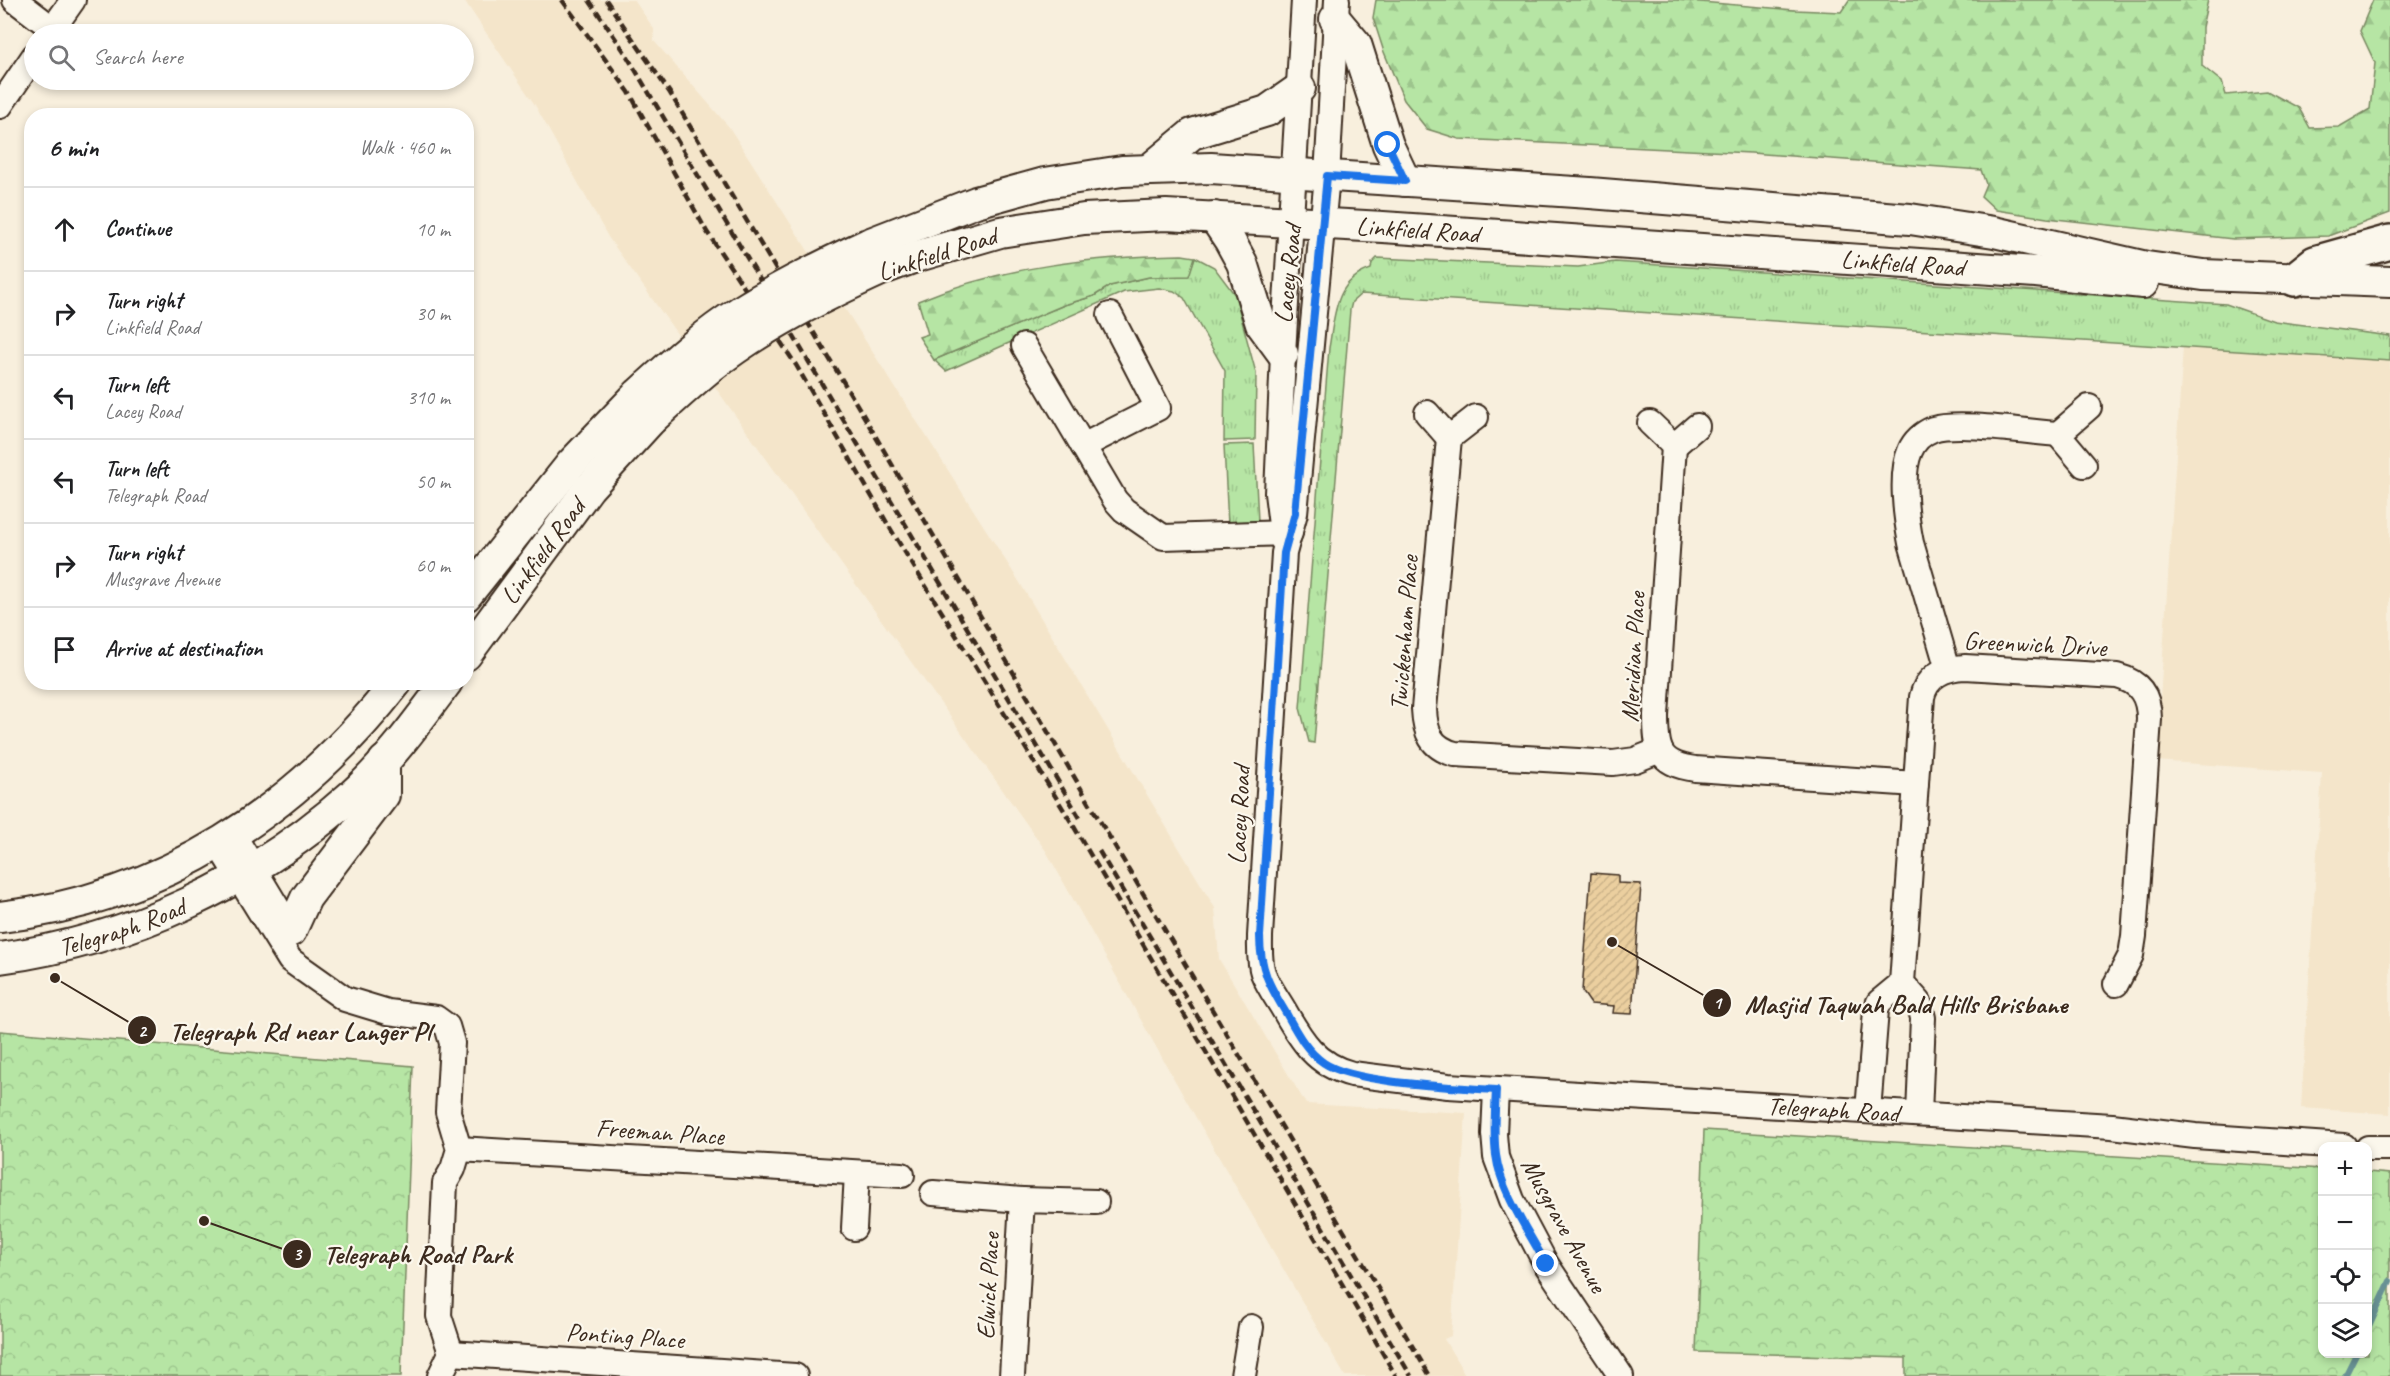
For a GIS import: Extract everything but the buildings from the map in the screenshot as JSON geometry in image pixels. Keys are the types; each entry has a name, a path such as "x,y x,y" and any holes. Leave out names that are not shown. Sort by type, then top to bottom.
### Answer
{"highway":[{"path":"2295,279 2315,263 2390,242"}],"main road":[{"path":"1336,9 1356,44 1388,145 1405,181"},
{"path":"1151,168 1192,134 1267,111 1300,88"},
{"name":"Linkfield Road","path":"474,586 571,464 645,406 816,302 876,257 976,202 1082,176 1151,168 1211,168 1910,219 1994,231 2164,270 2220,277 2390,282"},
{"name":"Linkfield Road","path":"876,257 961,243 1039,225 1119,217 1214,217 2013,270 2133,282 2390,300"},
{"path":"1214,217 1242,263 1261,324 1283,354"},
{"name":"Linkfield Road","path":"474,644 589,488 645,406"},
{"path":"226,840 278,804 339,751 390,690"},
{"path":"246,874 295,841 354,793 384,761 441,690"},
{"path":"291,931 298,913 318,879 384,795 384,761"},
{"name":"Telegraph Road","path":"0,917 47,909 117,890 178,865 226,840"},
{"name":"Telegraph Road","path":"0,958 76,944 122,931 156,918 246,874"}],"street":[{"path":"15,0 42,24"},
{"path":"56,24 73,0"},
{"name":"Lacey Road","path":"1304,0 1277,493 1285,540 1260,948 1263,972 1268,983 1304,1043 1323,1063"},
{"name":"Lacey Road","path":"1285,540 1295,513 1327,176 1336,9"},
{"path":"0,106 24,71"},
{"path":"1083,446 1158,408 1110,315"},
{"path":"1024,346 1115,500 1124,510 1163,537 1285,540"},
{"path":"1948,669 1908,526 1906,471 1910,449 1923,434 1945,427 2058,434 2089,407"},
{"path":"1427,412 1449,438 1476,417"},
{"path":"1650,423 1674,446 1697,426"},
{"path":"2058,434 2084,465"},
{"name":"Twickenham Place","path":"1449,438 1424,709 1425,724 1430,738 1444,752 1455,754 1613,763 1635,760 1660,750"},
{"name":"Meridian Place","path":"1674,446 1656,715 1660,750 1672,764 1689,768 1916,784"},
{"name":"Greenwich Drive","path":"1902,983 1923,690 1932,677 1948,669 1965,667 2117,676 2128,679 2143,691 2149,709 2149,719 2134,936 2131,955 2116,984"},
{"path":"226,840 290,960 345,999 388,1012 436,1018 447,1026 452,1043 447,1112 459,1149 446,1183 439,1316 451,1353 440,1376"},
{"path":"246,874 291,931 309,973"},
{"path":"1868,1111 1876,1010 1879,1002 1902,983 1919,1002 1923,1018 1919,1114"},
{"name":"Telegraph Road","path":"1323,1063 1337,1070 1366,1077 1496,1090 1632,1096 2120,1127 2195,1136 2318,1144"},
{"name":"Musgrave Avenue","path":"1496,1090 1494,1134 1496,1157 1512,1200 1546,1264 1621,1376"},
{"path":"2372,1148 2390,1148"},
{"name":"Freeman Place","path":"459,1149 902,1175"},
{"path":"854,1228 857,1173"},
{"name":"Elwick Place","path":"933,1193 1022,1200 1096,1202"},
{"name":"Elwick Place","path":"1012,1376 1022,1200"},
{"path":"1243,1376 1251,1327"},
{"name":"Ponting Place","path":"451,1353 795,1376"}],"shaded area":[{"path":"464,0 634,0 654,29 654,41 729,127 1020,583 1215,908 1219,959 1306,1104 1466,1113 1451,1336 1444,1339 1466,1376 1345,1376 1046,851 608,237 535,105"},
{"path":"2183,347 2390,361 2390,1114 2301,1108 2322,773 2156,761"}],"green space":[{"path":"1376,0 1677,0 1841,12 1849,0 2208,0 2202,27 2202,66 2222,82 2226,95 2267,91 2299,108 2310,128 2339,127 2370,109 2375,63 2360,31 2373,0 2390,0 2390,213 2328,236 2233,239 1996,210 1981,196 1986,184 1981,170 1751,153 1459,139 1427,129 1404,100 1373,18"},
{"path":"1182,255 1195,257 1189,276 1149,277 1110,286 1094,296 1064,305 934,360 919,337 928,334 918,301 982,279 1081,261"},
{"path":"1195,257 1214,267 1235,295 1256,373 1255,440 1224,441 1225,371 1184,298 1174,291 1159,288 1124,292 946,371 934,360 1064,305 1094,296 1109,286 1149,277 1188,276"},
{"path":"1377,258 1578,267 1615,262 2226,304 2274,321 2390,336 2390,361 1361,294 1352,302 1350,310 1314,743 1309,742 1300,708 1329,348 1335,312 1343,291 1359,274 1371,269 1372,263"},
{"path":"1254,444 1258,521 1228,525 1224,445"},
{"path":"0,1031 413,1066 401,1376 0,1376"},
{"path":"1704,1130 2318,1169 2318,1358 2372,1358 2372,1172 2390,1174 2390,1376 1906,1376 1906,1358 1696,1352"}],"waterway":[{"path":"2372,1320 2390,1281"},
{"path":"2345,1376 2354,1358"}],"railway":[{"path":"562,0 629,92 707,232 796,365 890,528 1073,825 1396,1376"},
{"path":"589,0 624,51 1080,818"},
{"path":"606,0 670,93 862,413 1097,816 1430,1376"},
{"path":"1099,851 1411,1376"}],"place":[{"name":"Masjid Taqwah Bald Hills Brisbane","path":"1612,942"},
{"name":"Telegraph Rd near Langer Pl","path":"55,978"},
{"name":"Telegraph Road Park","path":"204,1221"}],"route":[{"path":"1388,145 1405,181 1327,176 1295,513 1284,553 1260,936 1261,961 1268,983 1296,1030 1304,1043 1323,1063 1337,1070 1366,1077 1496,1090 1494,1134 1500,1172 1546,1264"}]}
